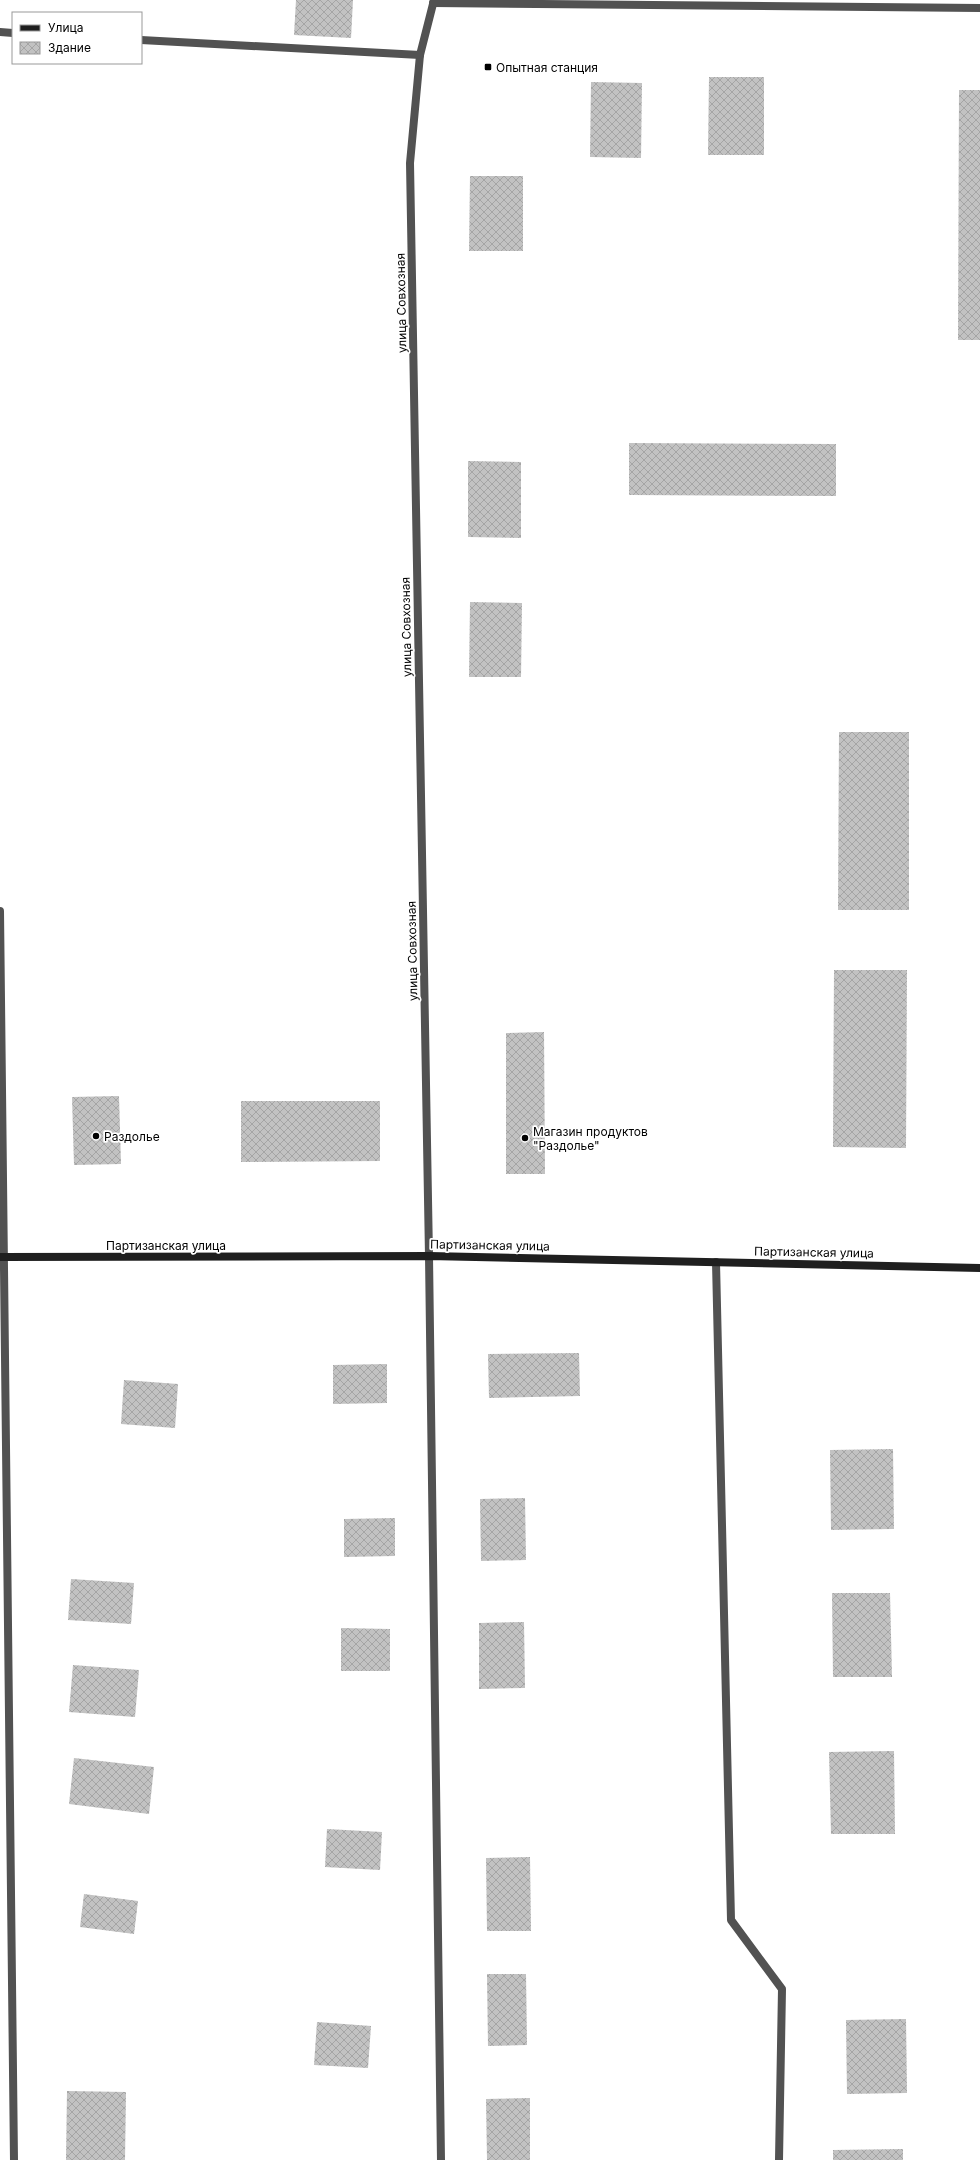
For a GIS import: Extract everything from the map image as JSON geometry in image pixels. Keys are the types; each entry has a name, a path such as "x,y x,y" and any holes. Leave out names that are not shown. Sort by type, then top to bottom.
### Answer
{"street":[{"path":"434,2 980,8"},
{"name":"улица Совхозная","path":"434,2 420,55 410,163 429,1256 441,2160"},
{"path":"0,32 12,32"},
{"path":"142,40 420,55"},
{"path":"0,911 1,1257 14,2160"},
{"name":"Партизанская улица","path":"1,1257 429,1256 980,1268"},
{"path":"716,1262 730,1920 782,1989 779,2160"}],"building":[{"path":"296,0 353,0 351,38 294,35"},
{"path":"709,77 764,77 764,155 708,155"},
{"path":"591,82 642,83 641,158 590,157"},
{"path":"959,90 980,90 980,340 958,340"},
{"path":"470,176 523,176 523,251 469,251"},
{"path":"629,443 836,444 836,496 629,495"},
{"path":"468,461 521,462 521,538 468,537"},
{"path":"470,602 522,603 521,677 469,677"},
{"path":"839,732 909,732 909,910 838,910"},
{"path":"834,970 907,970 906,1148 833,1147"},
{"path":"544,1032 545,1174 506,1174 506,1033"},
{"path":"119,1096 121,1164 74,1165 72,1097"},
{"path":"241,1101 380,1101 380,1161 241,1162"},
{"path":"579,1353 580,1396 489,1398 488,1354"},
{"path":"387,1364 387,1403 333,1404 333,1365"},
{"path":"124,1380 178,1384 175,1428 121,1424"},
{"path":"893,1449 894,1529 831,1530 830,1450"},
{"path":"525,1498 526,1560 481,1561 480,1499"},
{"path":"395,1518 395,1556 344,1557 344,1519"},
{"path":"71,1579 134,1583 131,1624 68,1620"},
{"path":"832,1593 890,1593 892,1677 833,1677"},
{"path":"524,1622 525,1688 479,1689 479,1623"},
{"path":"341,1628 390,1629 390,1671 341,1671"},
{"path":"73,1665 139,1670 135,1717 69,1712"},
{"path":"894,1751 895,1834 831,1834 829,1752"},
{"path":"74,1758 154,1767 149,1814 69,1804"},
{"path":"327,1829 382,1832 380,1870 325,1867"},
{"path":"530,1857 531,1931 487,1931 486,1858"},
{"path":"84,1894 138,1901 134,1934 80,1927"},
{"path":"487,1974 526,1974 527,2045 488,2046"},
{"path":"906,2019 907,2093 847,2094 846,2020"},
{"path":"317,2022 371,2026 368,2068 314,2065"},
{"path":"67,2091 126,2092 125,2160 66,2160"},
{"path":"530,2098 530,2160 487,2160 486,2099"},
{"path":"903,2149 903,2160 833,2160 833,2150"}],"place":[{"name":"Опытная станция","path":"488,67"},
{"name":"Раздолье","path":"96,1136"},
{"name":"Магазин продуктов \"Раздолье\"","path":"525,1138"}]}
